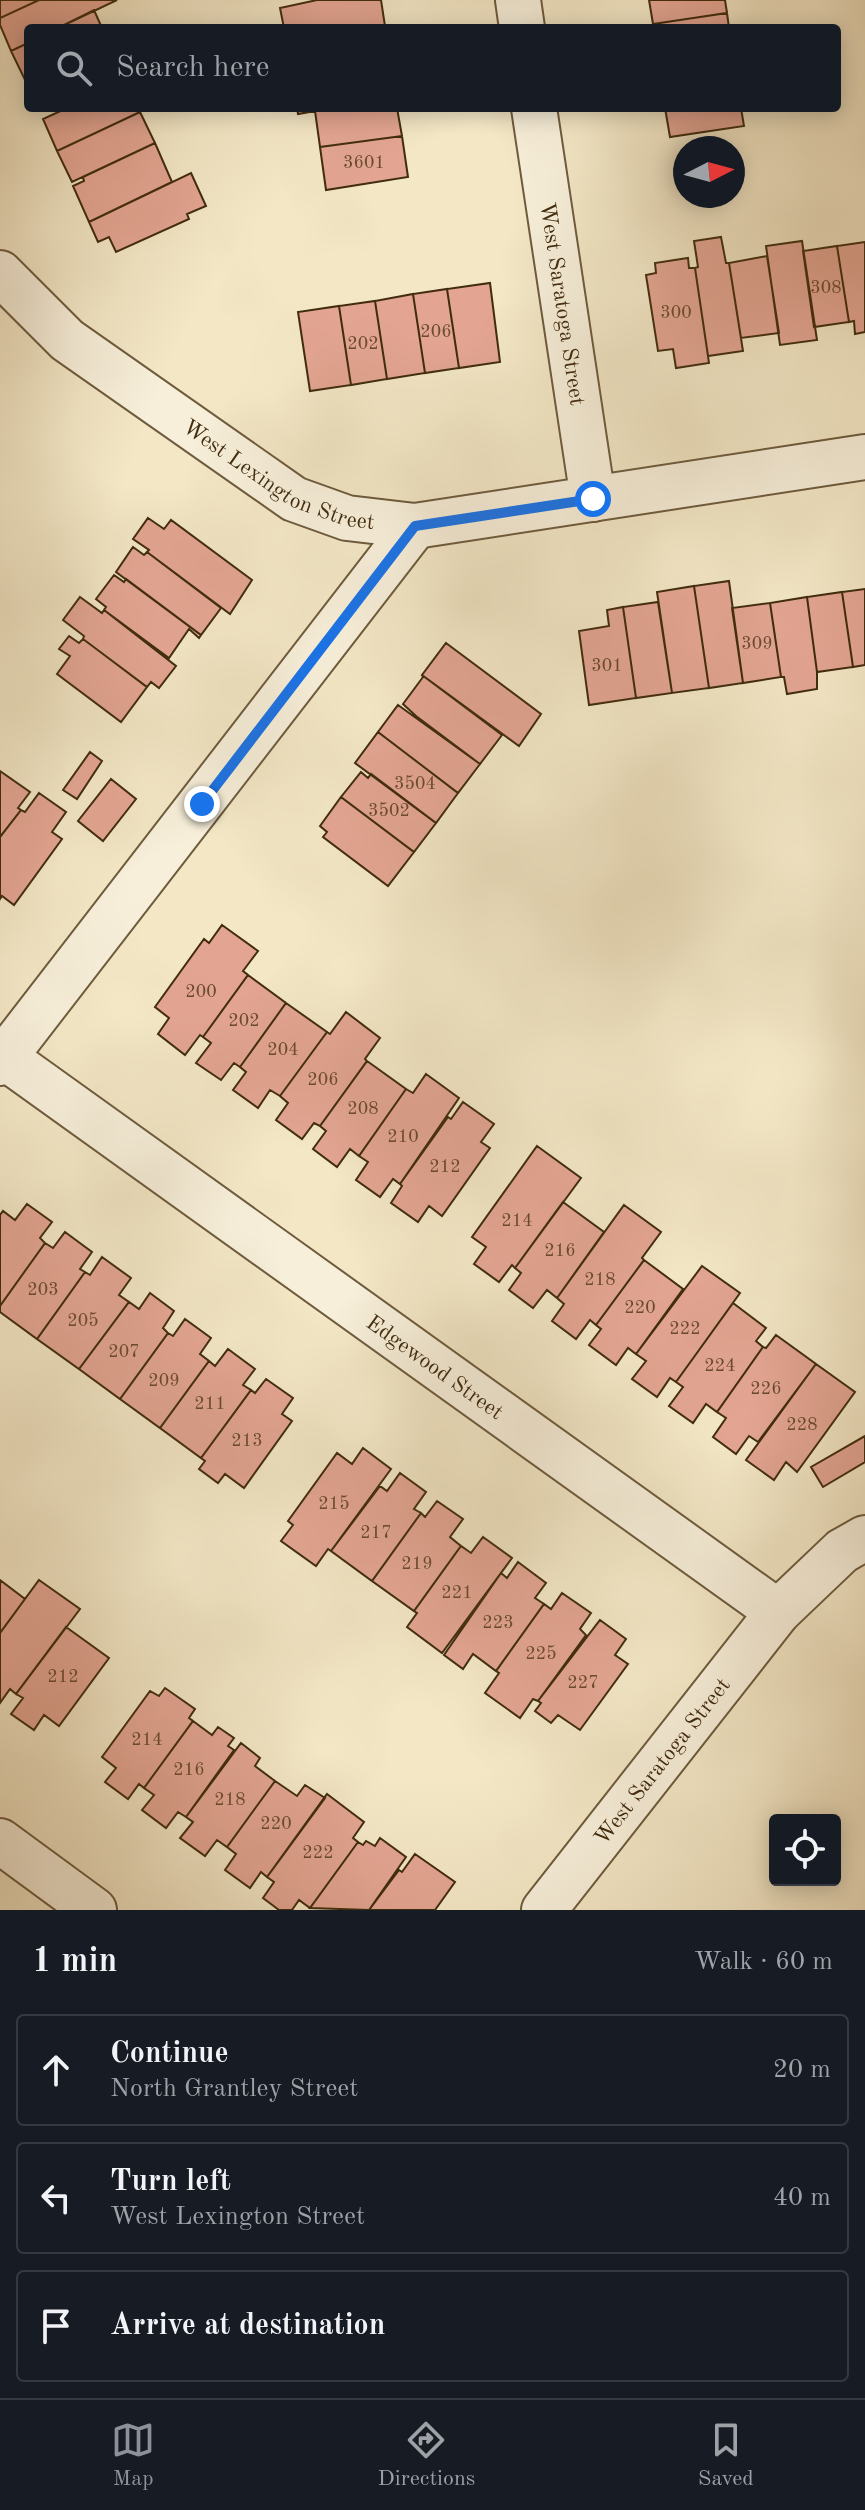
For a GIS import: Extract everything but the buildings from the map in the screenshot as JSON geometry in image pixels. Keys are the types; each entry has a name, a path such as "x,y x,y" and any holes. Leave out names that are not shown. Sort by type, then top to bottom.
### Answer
{"street":[{"path":"518,0 521,24"},
{"name":"West Saratoga Street","path":"535,112 593,499"},
{"name":"West Lexington Street","path":"0,273 67,340 294,499 347,518 415,526"},
{"path":"415,526 865,457"},
{"name":"West Lexington Street","path":"2,1058 415,526"},
{"name":"Edgewood Street","path":"2,1058 778,1612"},
{"path":"778,1612 842,1551 865,1538"},
{"name":"West Saratoga Street","path":"544,1910 778,1612"},
{"path":"0,1841 94,1910"}],"route":[{"path":"202,804 415,526 593,499"}]}
